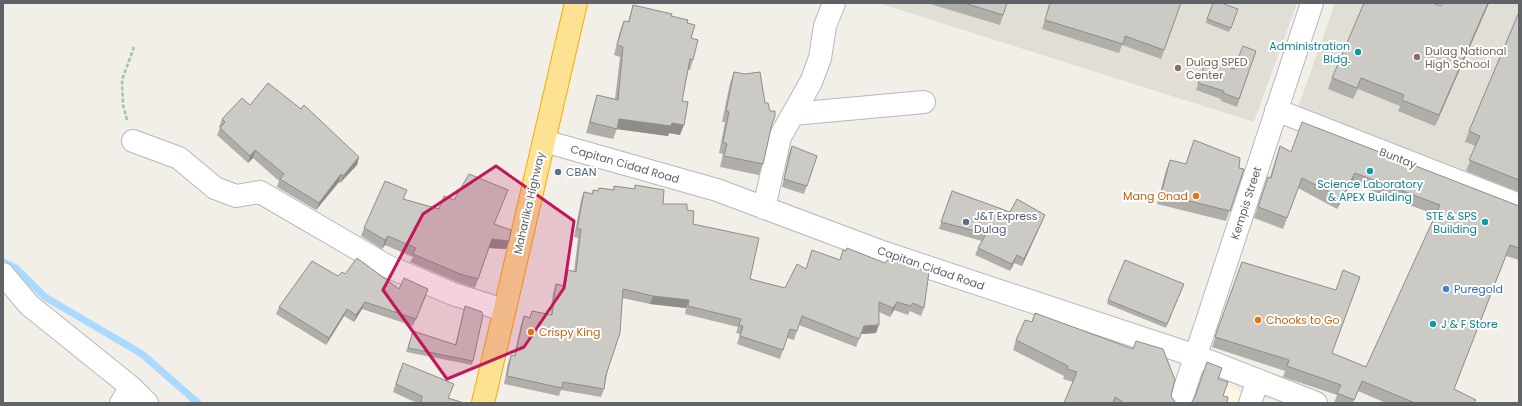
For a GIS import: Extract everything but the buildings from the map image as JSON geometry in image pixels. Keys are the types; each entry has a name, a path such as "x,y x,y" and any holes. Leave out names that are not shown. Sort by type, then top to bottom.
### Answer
{"highway":[{"name":"Maharlika Highway","path":"483,403 576,3"}],"street":[{"path":"764,208 780,137 810,82 820,58 825,26 834,3"},
{"name":"Kempis Street","path":"1180,403 1312,3"},
{"path":"793,114 924,102"},
{"name":"Buntay","path":"1276,110 1519,205"},
{"path":"133,141 179,158 214,188 236,196 260,192 387,266 453,294 504,310"},
{"name":"Capitan Cidad Road","path":"544,141 717,190 885,253 1196,356 1316,403"},
{"path":"3,274 29,305 126,395 147,403"},
{"path":"1250,403 1258,380"}],"path":[{"path":"133,141 123,105 122,80 134,47"}],"highlighted area":[{"path":"496,166 574,221 564,288 524,347 447,379 383,290 423,214"}],"shaded area":[{"name":"Dulag SPED Center","path":"878,3 1297,3 1254,122"},
{"name":"Dulag National High School","path":"1335,3 1519,3 1519,198 1297,110"},
{"path":"1202,377 1270,403 1192,403"}],"waterway":[{"path":"3,262 16,268 45,297 142,354 198,403"}],"place":[{"name":"Administration Bldg.","path":"1358,52"},
{"name":"Dulag National High School","path":"1417,57"},
{"name":"Dulag SPED Center","path":"1178,68"},
{"name":"Science Laboratory & APEX Building","path":"1370,171"},
{"name":"CBAN","path":"558,172"},
{"name":"Mang Onad","path":"1196,196"},
{"name":"J&T Express Dulag","path":"966,222"},
{"name":"STE & SPS Building","path":"1485,222"},
{"name":"Puregold","path":"1446,289"},
{"name":"Chooks to Go","path":"1258,320"},
{"name":"J & F Store","path":"1433,324"},
{"name":"Crispy King","path":"531,332"}]}
